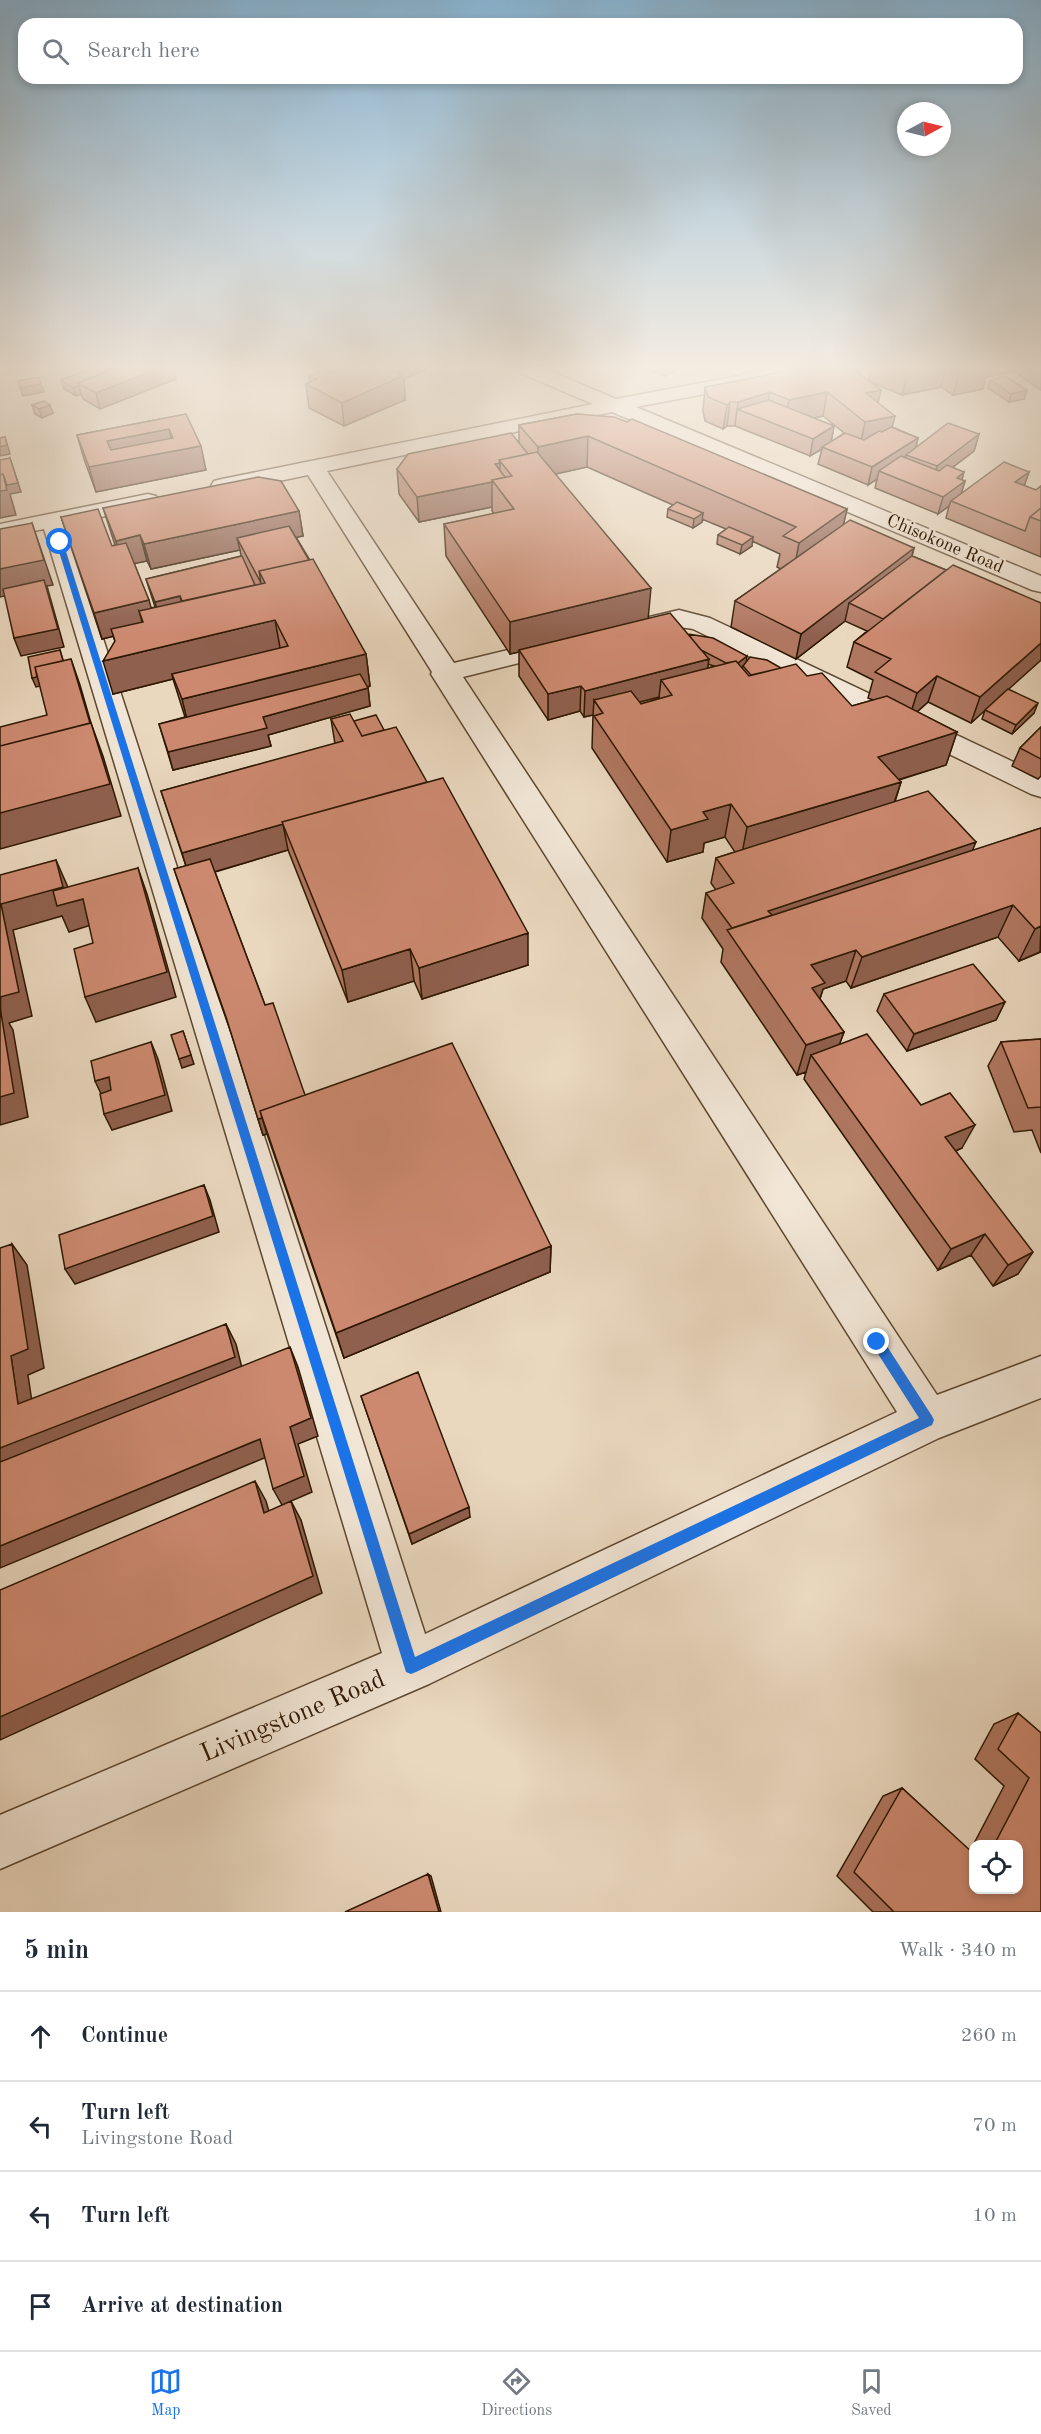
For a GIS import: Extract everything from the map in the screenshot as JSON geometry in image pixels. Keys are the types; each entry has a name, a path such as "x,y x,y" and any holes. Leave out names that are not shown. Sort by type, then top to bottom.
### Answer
{"street":[{"path":"200,491 370,456"},
{"name":"Chisokone Road","path":"737,456 1041,585"},
{"path":"314,468 444,674 928,1420"},
{"path":"0,531 166,497"},
{"path":"53,520 411,1666"},
{"path":"444,674 667,619 679,618 701,623 1041,787"},
{"name":"Livingstone Road","path":"0,1842 411,1666 928,1420 1041,1377"}],"building":[{"path":"85,456 146,456 89,467"},
{"path":"406,456 517,456 499,460 500,463 495,464 505,477 492,480 492,482 417,497 397,469"},
{"path":"517,456 541,456 651,588 510,622 444,524 514,509 492,480 512,476 499,460"},
{"path":"634,456 721,456 847,509 799,543 783,536 796,527"},
{"path":"845,456 889,456 872,467"},
{"path":"902,456 939,471 947,465 964,472 957,478 965,481 943,497 879,471"},
{"path":"909,456 950,456 937,466"},
{"path":"10,458 18,483 7,485 3,474 0,475 0,460"},
{"path":"1004,462 1029,472 1015,482 1036,490 1041,486 1041,508 1030,517 1025,531 951,501"},
{"path":"3,474 7,490 0,491 0,475"},
{"path":"258,477 281,481 299,511 144,544 140,535 116,541 103,508"},
{"path":"677,502 703,513 694,519 668,509"},
{"path":"1041,508 1041,521 1030,517"},
{"path":"98,509 112,546 126,543 149,600 94,613 61,517"},
{"path":"850,520 914,548 801,634 735,601"},
{"path":"32,523 44,560 0,569 0,529"},
{"path":"289,526 309,560 259,571 261,583 237,538"},
{"path":"729,527 753,537 742,545 718,535"},
{"path":"242,556 255,585 182,601 180,596 155,602 146,579"},
{"path":"912,556 946,570 883,619 849,603"},
{"path":"313,559 366,654 182,699 172,674 288,646 275,620 103,661 115,641 111,629 143,622 139,611 265,583 259,571"},
{"path":"953,565 1041,603 1041,643 980,697 937,676 917,693 875,672 891,659 854,642"},
{"path":"44,580 58,629 14,638 3,589"},
{"path":"670,613 709,659 585,691 581,686 548,694 519,650"},
{"path":"688,634 713,638 747,656 738,663 736,661 726,663 701,650"},
{"path":"60,650 63,661 35,667 37,677 32,678 28,657"},
{"path":"750,657 767,660 781,668 751,675 743,666"},
{"path":"71,659 90,723 0,746 0,727 47,715 35,667"},
{"path":"736,661 749,676 796,664 807,676 822,673 852,706 887,696 957,732 878,757 901,782 747,827 731,804 703,812 708,819 671,830 594,716 603,713 594,700 631,691 641,704 672,695 661,680"},
{"path":"360,674 368,688 263,717 267,728 168,752 159,724"},
{"path":"1008,689 1038,703 1016,725 985,710"},
{"path":"350,714 362,736 396,727 427,782 282,822 283,824 182,853 161,791 343,741 331,719"},
{"path":"376,715 384,730 362,736 354,721"},
{"path":"91,723 110,784 0,813 0,746"},
{"path":"1041,727 1041,759 1020,748"},
{"path":"443,778 528,933 419,968 410,949 342,970 282,822"},
{"path":"928,791 976,842 768,911 772,915 732,928 706,893 734,883 716,858"},
{"path":"1041,828 1041,926 1035,929 1013,905 862,957 856,950 811,965 825,983 812,988 844,1032 806,1045 727,930"},
{"path":"210,859 265,1005 273,1003 305,1095 260,1111 262,1118 258,1119 226,1017 174,869"},
{"path":"56,860 63,887 1,904 19,992 0,997 0,875"},
{"path":"138,868 167,972 85,997 74,949 93,943 83,899 57,906 53,891"},
{"path":"973,964 1005,1002 914,1034 884,994"},
{"path":"0,1007 14,1093 0,1097"},
{"path":"183,1031 191,1055 179,1059 171,1035"},
{"path":"867,1034 921,1105 950,1093 975,1125 945,1137 1033,1252 1008,1265 985,1234 951,1249 811,1055"},
{"path":"1041,1039 1041,1107 1028,1108 1001,1042"},
{"path":"151,1042 165,1095 104,1114 100,1094 111,1090 109,1077 95,1081 91,1061"},
{"path":"452,1043 551,1246 336,1333 260,1111"},
{"path":"204,1185 213,1216 65,1269 59,1235"},
{"path":"12,1244 28,1349 11,1356 18,1404 226,1324 235,1357 0,1448 0,1248"},
{"path":"290,1347 311,1418 290,1427 304,1476 273,1489 260,1439 0,1546 0,1462"},
{"path":"418,1372 469,1507 409,1534 361,1396"},
{"path":"255,1481 264,1513 291,1501 313,1576 0,1717 0,1590"},
{"path":"1018,1713 1041,1733 1041,1912 894,1912 854,1872 902,1788 969,1849 969,1894 1023,1894 1023,1840 997,1840 1029,1778 998,1749"},
{"path":"428,1874 439,1912 345,1912"}],"route":[{"path":"60,542 411,1666 928,1420 877,1342"}]}
